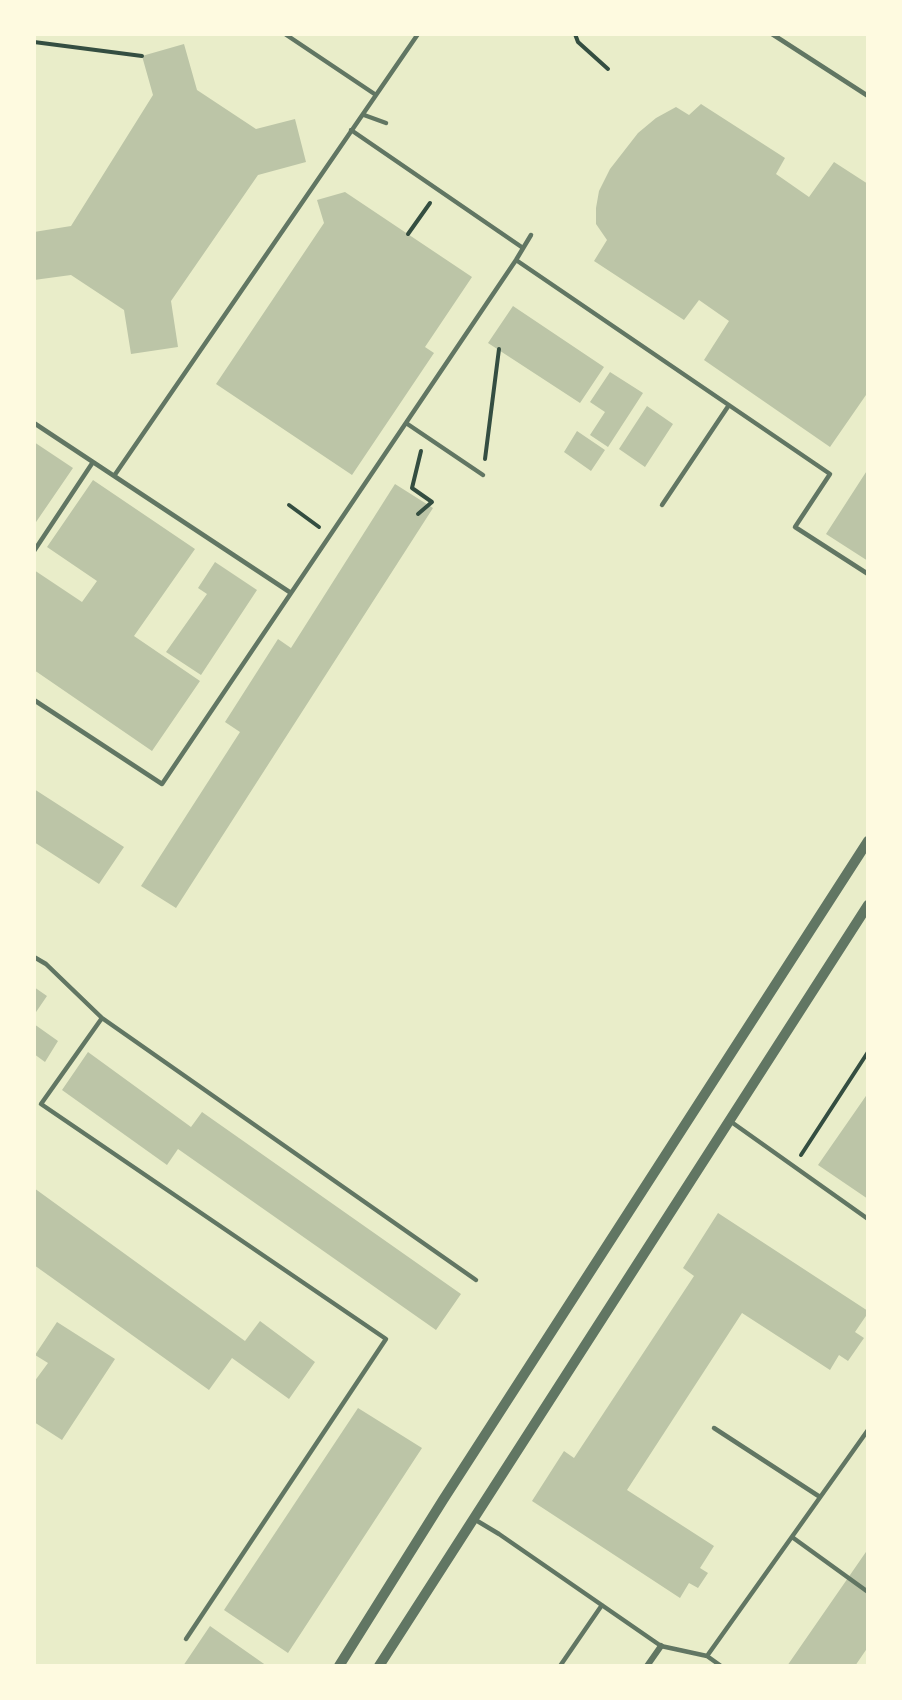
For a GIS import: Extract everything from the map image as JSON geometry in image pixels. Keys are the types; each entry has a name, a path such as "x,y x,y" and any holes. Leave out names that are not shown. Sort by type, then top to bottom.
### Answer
{"street":[{"path":"339,1665 867,841"},
{"path":"380,1665 867,905"},
{"path":"647,1665 661,1646"}],"lane":[{"path":"285,34 376,95"},
{"path":"114,476 418,34"},
{"path":"772,34 867,96"},
{"path":"363,115 386,123"},
{"path":"351,130 524,248"},
{"path":"34,699 162,784 531,235"},
{"path":"516,260 830,474 795,527 867,574"},
{"path":"663,505 729,405"},
{"path":"34,423 291,593"},
{"path":"406,423 483,475"},
{"path":"34,551 93,462"},
{"path":"34,957 46,964 102,1018 476,1280"},
{"path":"102,1018 41,1104 386,1339 186,1639"},
{"path":"730,1121 867,1218"},
{"path":"714,1428 820,1497"},
{"path":"708,1656 867,1430"},
{"path":"474,1519 661,1646 708,1656 721,1665"},
{"path":"792,1537 867,1592"},
{"path":"560,1665 602,1605"}],"path":[{"path":"575,34 578,42 608,69"},
{"path":"34,42 142,56"},
{"path":"408,234 439,190"},
{"path":"483,475 499,350"},
{"path":"418,514 432,502 411,488 426,436"},
{"path":"289,505 330,535"},
{"path":"794,1166 867,1052"}],"building":[{"path":"184,44 197,90 256,129 295,119 306,162 258,175 171,301 178,347 131,354 124,310 71,275 34,280 34,232 71,226 153,95 142,56"},
{"path":"701,104 785,158 776,174 809,197 834,162 868,184 868,396 866,395 830,447 704,360 729,321 699,300 684,320 594,261 607,240 596,224 596,208 599,191 610,169 638,133 656,118 676,107 689,115"},
{"path":"345,192 472,277 425,347 434,353 352,475 216,384 324,223 317,200"},
{"path":"513,306 604,367 580,403 488,343"},
{"path":"610,372 643,393 608,447 590,435 605,412 590,402"},
{"path":"647,406 673,424 645,467 619,449"},
{"path":"577,431 605,450 591,471 564,452"},
{"path":"34,442 73,468 34,525"},
{"path":"868,469 868,561 826,534"},
{"path":"93,480 195,549 134,636 200,681 152,751 34,670 34,570 82,602 97,581 47,547"},
{"path":"395,484 433,508 176,908 141,886 240,732 225,722 278,639 291,648"},
{"path":"215,562 257,590 201,675 166,652 207,594 198,588"},
{"path":"34,789 124,847 99,884 34,842"},
{"path":"34,987 47,996 34,1015"},
{"path":"34,1024 58,1041 45,1062 34,1054"},
{"path":"88,1052 191,1127 202,1112 461,1294 436,1330 178,1149 167,1165 62,1090"},
{"path":"868,1093 868,1199 818,1165"},
{"path":"34,1188 245,1341 260,1321 315,1362 289,1399 232,1358 209,1390 34,1265"},
{"path":"718,1213 868,1313 855,1332 864,1338 848,1361 839,1355 830,1370 742,1313 627,1490 714,1546 700,1568 708,1573 698,1588 689,1583 680,1598 532,1501 564,1451 574,1458 694,1276 683,1268"},
{"path":"57,1322 115,1359 62,1440 34,1422 34,1382 48,1363 35,1355"},
{"path":"358,1408 422,1448 288,1653 224,1610"},
{"path":"868,1549 868,1647 855,1666 787,1666"},
{"path":"210,1626 267,1666 183,1666"}]}
